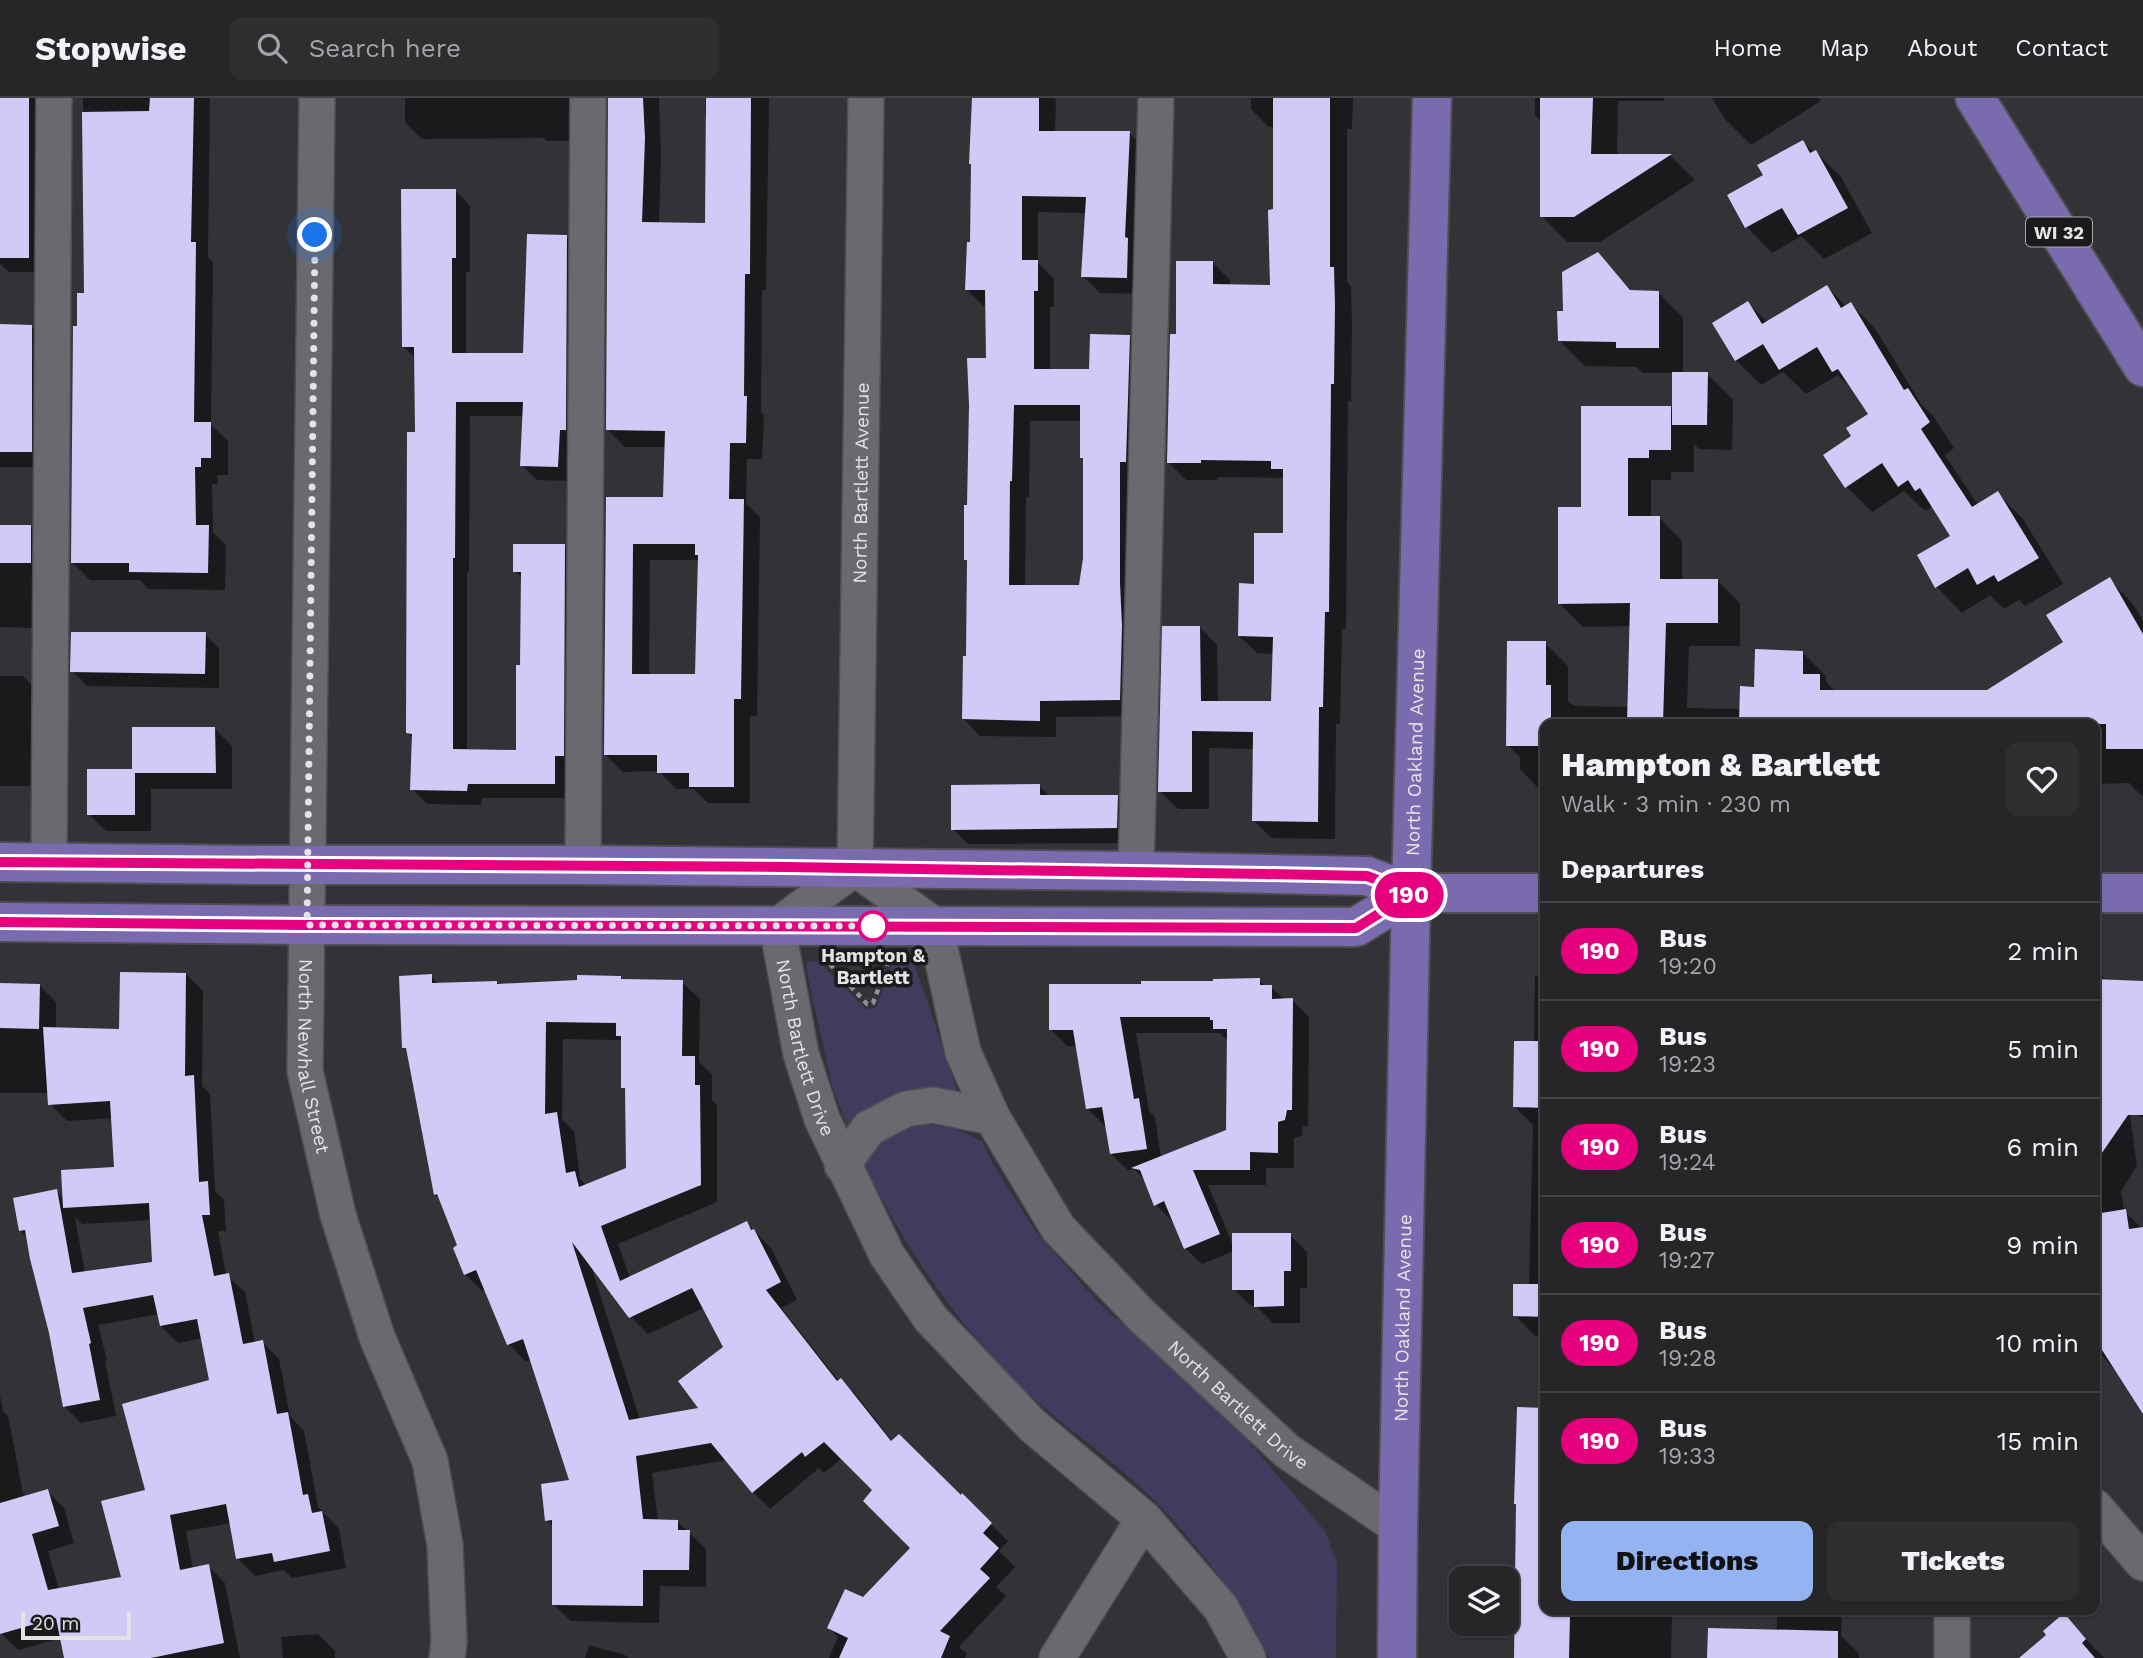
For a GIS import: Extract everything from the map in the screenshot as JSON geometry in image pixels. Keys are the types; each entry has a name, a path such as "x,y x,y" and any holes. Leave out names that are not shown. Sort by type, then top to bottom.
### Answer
{"main road":[{"name":"North Oakland Avenue","path":"1397,1658 1412,893 1432,98"},
{"name":"WI 32","path":"1975,98 2143,367"},
{"path":"0,862 1136,871 1367,876 1412,893 1540,893"},
{"path":"0,922 1356,928 1412,893"},
{"path":"2100,893 2143,893"}],"street":[{"path":"49,863 54,98"},
{"name":"North Newhall Street","path":"317,98 305,1071 338,1215 377,1337 429,1461 445,1545 449,1642 447,1658"},
{"path":"583,865 589,98"},
{"name":"North Bartlett Avenue","path":"855,868 866,98"},
{"path":"1136,871 1156,98"},
{"path":"777,926 855,868 934,926"},
{"name":"North Bartlett Drive","path":"777,926 801,1054 821,1119 887,1255 931,1319 1032,1424 1144,1519 1221,1608 1248,1658"},
{"name":"North Bartlett Drive","path":"934,926 963,1052 992,1116 1058,1228 1143,1317 1287,1451 1398,1527"},
{"path":"842,1165 869,1128 906,1109 933,1105 992,1116"},
{"path":"2100,1513 2143,1563"},
{"path":"1057,1658 1144,1519"},
{"path":"1952,1615 1952,1658"}],"path":[{"path":"823,956 867,1004 873,1003 891,956"}],"shaded area":[{"path":"818,961 866,1009 876,1008 893,961 913,962 963,1104 849,1132 832,1085 807,973 807,962"},
{"path":"922,1123 956,1129 982,1141 992,1162 1036,1232 1099,1303 1221,1409 1325,1531 1337,1563 1336,1658 1269,1658 1227,1588 1194,1544 1158,1504 1016,1382 971,1333 913,1252 864,1165 887,1136"}],"building":[{"path":"0,98 29,98 29,258 0,258"},
{"path":"150,98 194,98 191,242 196,242 194,422 211,422 211,458 201,458 201,467 195,467 196,525 209,525 208,573 129,572 129,563 71,563 73,326 77,326 77,293 84,293 82,112 149,111"},
{"path":"608,98 643,98 645,138 642,222 705,223 706,98 751,98 750,274 745,274 746,443 730,443 729,499 744,499 741,699 734,699 734,787 689,787 689,773 657,773 657,755 604,755 606,497 663,497 665,431 606,430","holes":["633,544 695,544 695,555 698,555 695,674 632,674"]},
{"path":"972,98 1039,98 1039,131 1130,131 1125,237 1128,238 1127,278 1081,277 1086,197 1022,196 1022,260 1038,260 1038,291 1034,291 1034,369 1089,369 1090,334 1130,335 1126,462 1120,462 1120,700 1040,701 1040,721 962,719 963,656 966,656 967,560 964,560 964,505 967,505 967,358 986,358 985,290 965,290 967,242 970,242","holes":["1014,405 1080,405 1083,558 1079,585 1009,585"]},
{"path":"1273,98 1330,98 1330,267 1334,267 1334,384 1331,384 1329,612 1325,612 1323,707 1319,707 1318,822 1252,821 1253,732 1192,731 1192,792 1158,792 1162,626 1200,626 1201,701 1271,701 1273,637 1238,636 1239,583 1254,584 1254,533 1283,533 1283,469 1271,469 1271,461 1201,460 1201,463 1167,463 1170,334 1176,334 1176,261 1213,261 1213,284 1270,285 1268,210 1273,209"},
{"path":"1540,98 1593,98 1591,154 1672,154 1574,217 1540,217"},
{"path":"1803,140 1810,153 1816,150 1848,208 1798,235 1782,208 1745,228 1727,195 1763,175 1757,165"},
{"path":"401,189 456,189 456,258 452,258 452,353 523,353 527,234 567,235 566,430 560,430 558,467 520,466 523,402 456,402 453,749 516,750 516,665 520,665 521,572 513,572 513,544 565,544 564,756 555,756 555,784 468,784 467,791 410,790 412,734 406,733 407,432 415,432 414,347 402,347"},
{"path":"1598,252 1630,290 1659,291 1659,348 1616,348 1616,342 1558,341 1557,311 1563,311 1562,272"},
{"path":"1827,285 1841,308 1851,302 1904,390 1908,388 1930,422 1921,429 1972,507 1998,491 2039,558 1998,582 1994,575 1977,585 1968,568 1935,588 1917,555 1950,536 1920,488 1915,491 1908,480 1898,487 1882,463 1845,488 1823,455 1851,436 1846,428 1868,414 1838,369 1832,372 1817,347 1779,370 1763,344 1735,361 1712,323 1748,301 1762,324"},
{"path":"0,324 32,325 32,452 0,452"},
{"path":"1672,372 1708,372 1707,425 1672,425"},
{"path":"1581,406 1671,406 1671,450 1649,450 1649,458 1628,458 1628,516 1660,516 1660,579 1718,579 1718,623 1666,623 1663,719 1627,719 1630,603 1558,604 1558,507 1581,507"},
{"path":"0,525 31,525 31,563 0,563"},
{"path":"2110,577 2143,634 2143,749 2106,749 2106,724 2100,724 2100,719 1739,719 1740,686 1754,687 1755,649 1803,651 1803,674 1820,674 1820,690 1987,690 2063,642 2046,615"},
{"path":"71,632 206,632 205,674 70,672"},
{"path":"1507,641 1546,641 1546,685 1551,685 1551,719 1540,719 1540,746 1506,746"},
{"path":"132,727 215,727 216,773 135,773 135,815 87,815 87,769 132,769"},
{"path":"1040,784 1040,795 1118,795 1117,828 951,830 951,785"},
{"path":"120,972 186,973 185,1076 194,1075 199,1182 208,1181 210,1215 202,1215 214,1276 229,1273 243,1344 263,1340 277,1414 288,1412 303,1495 308,1494 312,1513 322,1511 330,1551 274,1562 272,1553 236,1559 226,1504 170,1515 180,1570 209,1564 224,1643 151,1658 64,1658 56,1618 0,1634 0,1503 48,1489 59,1526 32,1534 48,1590 121,1577 101,1501 145,1490 122,1404 209,1380 197,1319 160,1326 153,1295 83,1308 100,1400 63,1407 25,1230 19,1231 13,1198 57,1189 72,1273 152,1262 149,1203 63,1208 61,1170 114,1167 110,1101 48,1105 43,1027 119,1029"},
{"path":"432,974 432,983 497,981 497,984 577,980 577,975 683,980 682,1056 695,1056 695,1085 700,1085 701,1185 601,1226 620,1281 747,1221 751,1230 754,1229 781,1282 766,1290 837,1381 841,1378 891,1441 899,1434 992,1523 983,1533 999,1548 980,1569 990,1578 940,1631 950,1636 941,1658 839,1658 848,1638 827,1628 845,1589 863,1597 910,1548 863,1501 872,1490 824,1442 805,1457 802,1452 752,1493 711,1443 636,1456 643,1519 678,1520 678,1530 690,1530 689,1570 643,1570 643,1606 552,1605 552,1520 545,1521 541,1484 569,1480 523,1339 507,1345 476,1270 464,1275 453,1248 457,1245 437,1194 434,1195 406,1048 402,1048 399,976","holes":["546,1022 616,1023 616,1036 621,1036 626,1168 579,1187 575,1171 566,1173 557,1112 545,1114","572,1242 629,1318 692,1288 723,1347 678,1381 698,1408 629,1420"]},
{"path":"1260,978 1260,985 1272,985 1272,999 1293,998 1292,1110 1287,1110 1285,1120 1278,1122 1278,1153 1250,1152 1250,1170 1193,1170 1220,1234 1184,1249 1164,1201 1154,1206 1140,1170 1131,1168 1226,1130 1227,1029 1213,1029 1213,1020 1210,1020 1210,1017 1120,1017 1134,1099 1139,1098 1147,1149 1110,1154 1102,1107 1086,1109 1073,1030 1049,1030 1049,984 1141,984 1141,981"},
{"path":"2100,979 2143,981 2143,1115 2128,1115 2100,1156"},
{"path":"0,983 40,984 39,1029 0,1028"},
{"path":"1514,1041 1540,1041 1540,1108 1513,1107"},
{"path":"2126,1209 2129,1229 2143,1227 2143,1414 2100,1347 2100,1213"},
{"path":"1232,1233 1291,1233 1291,1271 1284,1271 1284,1306 1254,1307 1254,1290 1232,1290"},
{"path":"1513,1284 1540,1284 1540,1317 1513,1316"},
{"path":"1517,1407 1540,1408 1540,1615 1570,1616 1569,1658 1514,1658 1514,1636 1519,1636 1519,1566 1515,1566"},
{"path":"2062,1615 2066,1615 2086,1639 2082,1643 2095,1658 2019,1658 2046,1635 2043,1631"},
{"path":"1708,1628 1838,1631 1838,1658 1707,1658"}],"bus line":[{"name":"190","path":"0,862 786,867 1367,876 1412,893 1356,928 0,922"}],"place":[{"name":"Hampton & Bartlett","path":"873,926"}],"route":[{"path":"315,235 307,925 873,926"}]}
